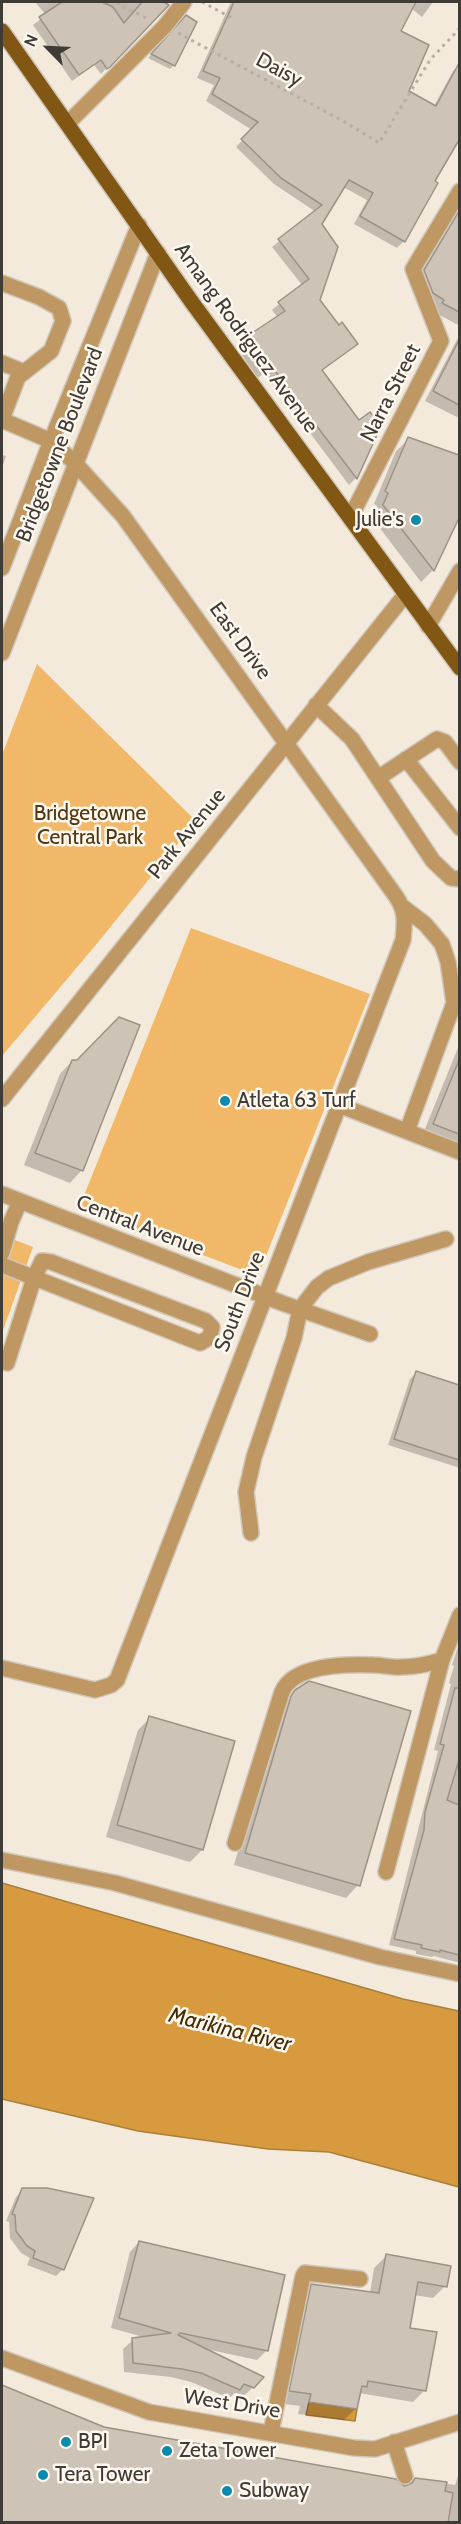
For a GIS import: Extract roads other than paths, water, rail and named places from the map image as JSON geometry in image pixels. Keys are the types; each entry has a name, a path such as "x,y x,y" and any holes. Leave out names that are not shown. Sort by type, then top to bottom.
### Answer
{"main road":[{"name":"Amang Rodriguez Avenue","path":"2,31 69,123 158,253 459,668"}],"street":[{"path":"69,123 163,28 184,2"},
{"name":"Narra Street","path":"350,518 441,340 413,269 459,191"},
{"name":"Bridgetowne Boulevard","path":"2,568 139,225"},
{"name":"Bridgetowne Boulevard","path":"2,653 158,253"},
{"path":"2,283 39,297 59,308 63,321 51,351 18,377 2,419"},
{"path":"2,363 24,372"},
{"name":"East Drive","path":"2,419 51,441 75,463 123,516 404,907 425,924 442,944 448,962 454,1003 407,1131"},
{"path":"428,626 459,571"},
{"name":"Park Avenue","path":"2,1099 405,595"},
{"path":"316,705 352,739 433,861 451,878 459,879"},
{"path":"378,778 437,739 445,742 459,762"},
{"path":"406,759 459,828"},
{"name":"South Drive","path":"2,1668 87,1688 103,1688 117,1680 403,940 404,907"},
{"path":"339,1105 459,1152"},
{"name":"Central Avenue","path":"2,1194 300,1310 370,1334"},
{"path":"2,1253 20,1201"},
{"path":"251,1533 246,1492 254,1457 294,1338 300,1310 317,1287 329,1278 368,1262 446,1239"},
{"path":"2,1265 34,1278 200,1343 210,1337 212,1327 206,1321 51,1262 42,1261 34,1278 7,1363"},
{"path":"386,1872 442,1660 459,1615"},
{"path":"235,1843 282,1692 290,1679 304,1671 319,1669 374,1665 398,1668 420,1666 442,1660"},
{"path":"2,1860 115,1883 380,1957 459,1974"},
{"path":"271,2432 303,2276 305,2273 360,2279"},
{"name":"West Drive","path":"2,2358 149,2412 354,2448 375,2448 459,2422"},
{"path":"394,2442 405,2476"}],"water":[{"name":"Marikina River","path":"2,1883 403,1999 459,2011 459,2187 329,2152 268,2149 138,2131 2,2099"},
{"path":"309,2402 357,2409 355,2421 306,2415"}],"place":[{"name":"Julie's","path":"416,520"},
{"name":"Atleta 63 Turf","path":"225,1101"},
{"name":"BPI","path":"66,2442"},
{"name":"Zeta Tower","path":"167,2451"},
{"name":"Tera Tower","path":"43,2475"},
{"name":"Subway","path":"227,2491"}],"park label":[{"name":"Bridgetowne Central Park","path":"90,826"}]}
